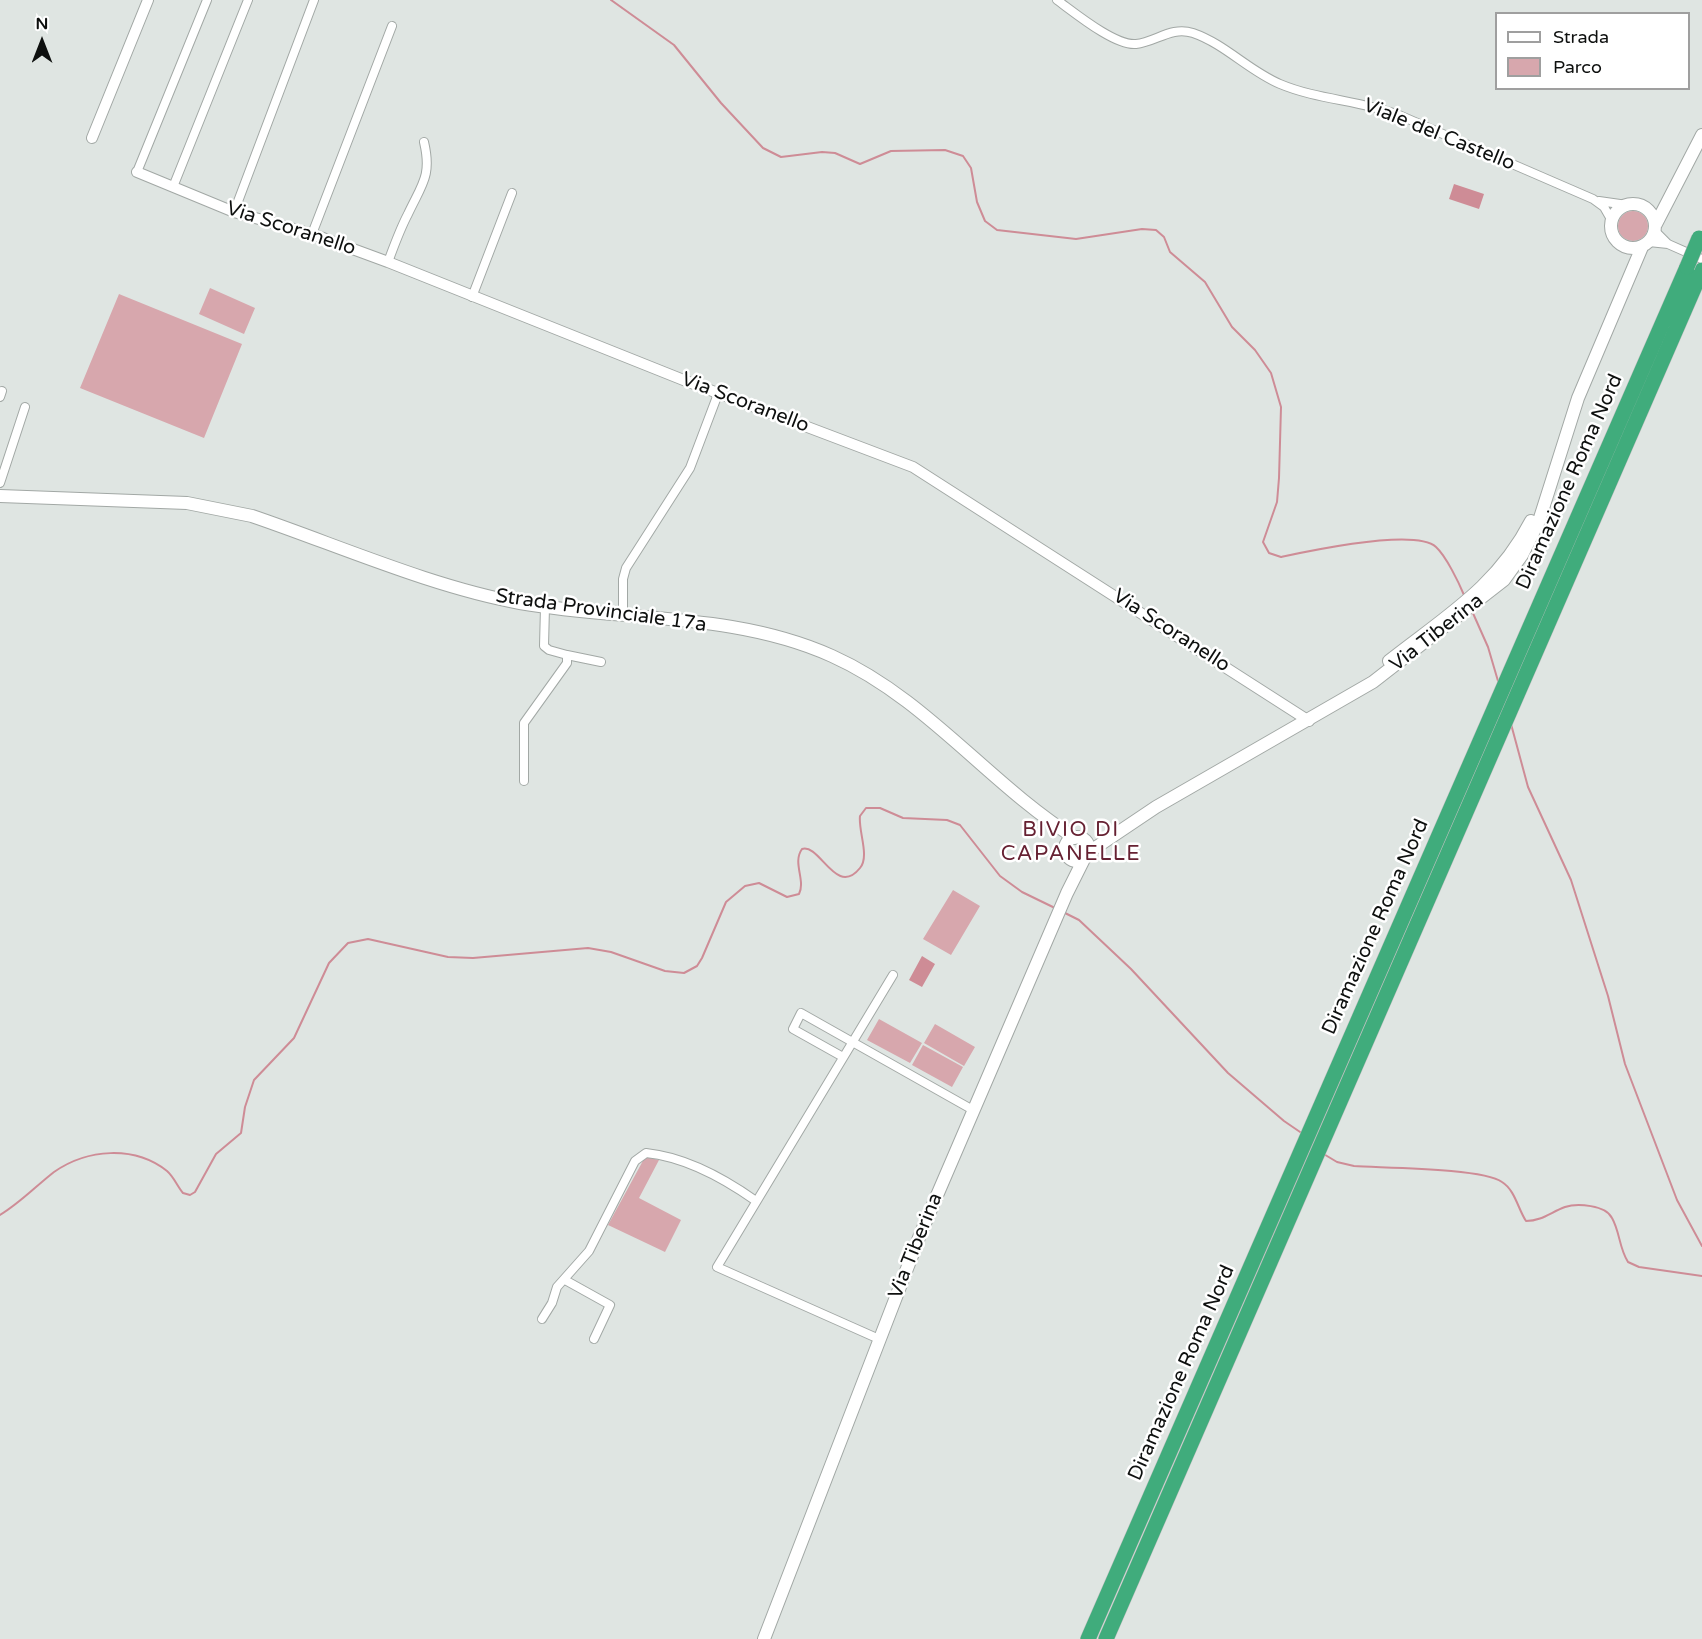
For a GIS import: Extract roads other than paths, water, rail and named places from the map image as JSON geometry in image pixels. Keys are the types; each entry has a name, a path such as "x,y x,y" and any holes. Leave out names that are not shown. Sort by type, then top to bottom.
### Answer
{"highway":[{"name":"Diramazione Roma Nord","path":"1106,1639 1514,703 1698,267 1701,236"},
{"name":"Diramazione Roma Nord","path":"1088,1639 1493,711 1698,267"}],"main road":[{"path":"1628,280 1702,135"},
{"path":"1644,207 1677,185"},
{"path":"1628,280 1626,257 1612,234 1612,221 1617,211 1628,205 1644,207 1650,211 1651,236"},
{"path":"1619,244 1630,249 1651,236"},
{"name":"Via Tiberina","path":"764,1639 879,1339 973,1110 1068,891 1087,856 1115,832 1345,700 1416,651 1481,594 1503,567 1541,499 1628,280"},
{"name":"Strada Provinciale 17a","path":"0,496 187,503 228,509 475,592 545,607 756,632 794,642 834,657 873,678 918,709 1048,820"},
{"path":"1048,820 1088,844 1087,856 1073,860 1048,820"},
{"path":"1068,891 1066,851 1069,841 1079,838 1101,838 1115,832"}],"street":[{"path":"92,138 148,0"},
{"path":"137,172 207,0"},
{"path":"173,187 248,0"},
{"path":"234,212 314,0"},
{"name":"Viale del Castello","path":"1057,0 1121,42 1138,44 1178,31 1193,33 1279,83 1306,93 1390,111 1593,199"},
{"path":"312,234 392,26"},
{"path":"388,262 408,212 425,183 427,164 424,142"},
{"name":"Via Scoranello","path":"137,172 234,212 312,234 388,262 472,297 922,471 1308,721"},
{"path":"472,297 512,194"},
{"path":"1593,199 1628,205"},
{"path":"1593,199 1604,207 1612,221"},
{"path":"1651,236 1668,244 1698,267"},
{"path":"623,616 623,579 626,568 690,468 718,393"},
{"path":"0,483 25,406"},
{"path":"545,607 544,646 549,650 601,662"},
{"path":"524,781 524,723 565,669 567,654"},
{"path":"879,1339 717,1267 892,975"},
{"path":"843,1057 793,1029 801,1013 973,1110"},
{"path":"542,1319 552,1303 557,1287 590,1251 635,1161 646,1153 676,1159 736,1187 756,1202"},
{"path":"565,1280 610,1305 594,1339"}],"waterway":[{"path":"611,0 674,45 721,103 763,148 781,157 822,152 835,153 860,164 891,151 945,150 963,156 971,168 977,202 985,221 997,230 1076,239 1142,229 1156,230 1164,237 1170,252 1205,282 1232,327 1255,350 1271,373 1281,407 1277,502 1263,542 1269,553 1281,557 1385,540 1424,542 1440,551 1464,595"},
{"path":"1472,611 1488,647 1498,681"},
{"path":"1511,724 1528,787 1571,880 1608,996 1625,1064 1677,1200 1702,1246"},
{"path":"0,1215 67,1164 81,1158 110,1153 140,1157 154,1163 172,1176 183,1193 190,1195 195,1192 216,1154 241,1133 245,1107 254,1080 294,1038 329,963 348,943 368,939 448,957 473,958 588,948 611,952 665,971 684,973 697,966 726,902 745,886 759,883 787,897 799,894 801,883 798,860 802,849 809,849 836,874 843,877 851,876 860,868 864,857 860,816 866,808 880,808 903,818 947,820 960,825 1000,876 1022,892 1057,909"},
{"path":"1065,913 1079,920 1131,969 1228,1073 1284,1121 1303,1134"},
{"path":"1322,1153 1337,1162 1354,1166 1454,1171 1491,1177 1502,1182 1510,1190 1526,1221 1542,1218 1570,1206 1584,1205 1598,1208 1604,1210 1612,1218 1628,1262 1639,1267 1702,1276"}],"district":[{"name":"BIVIO DI CAPANELLE","path":"1071,842"}]}
